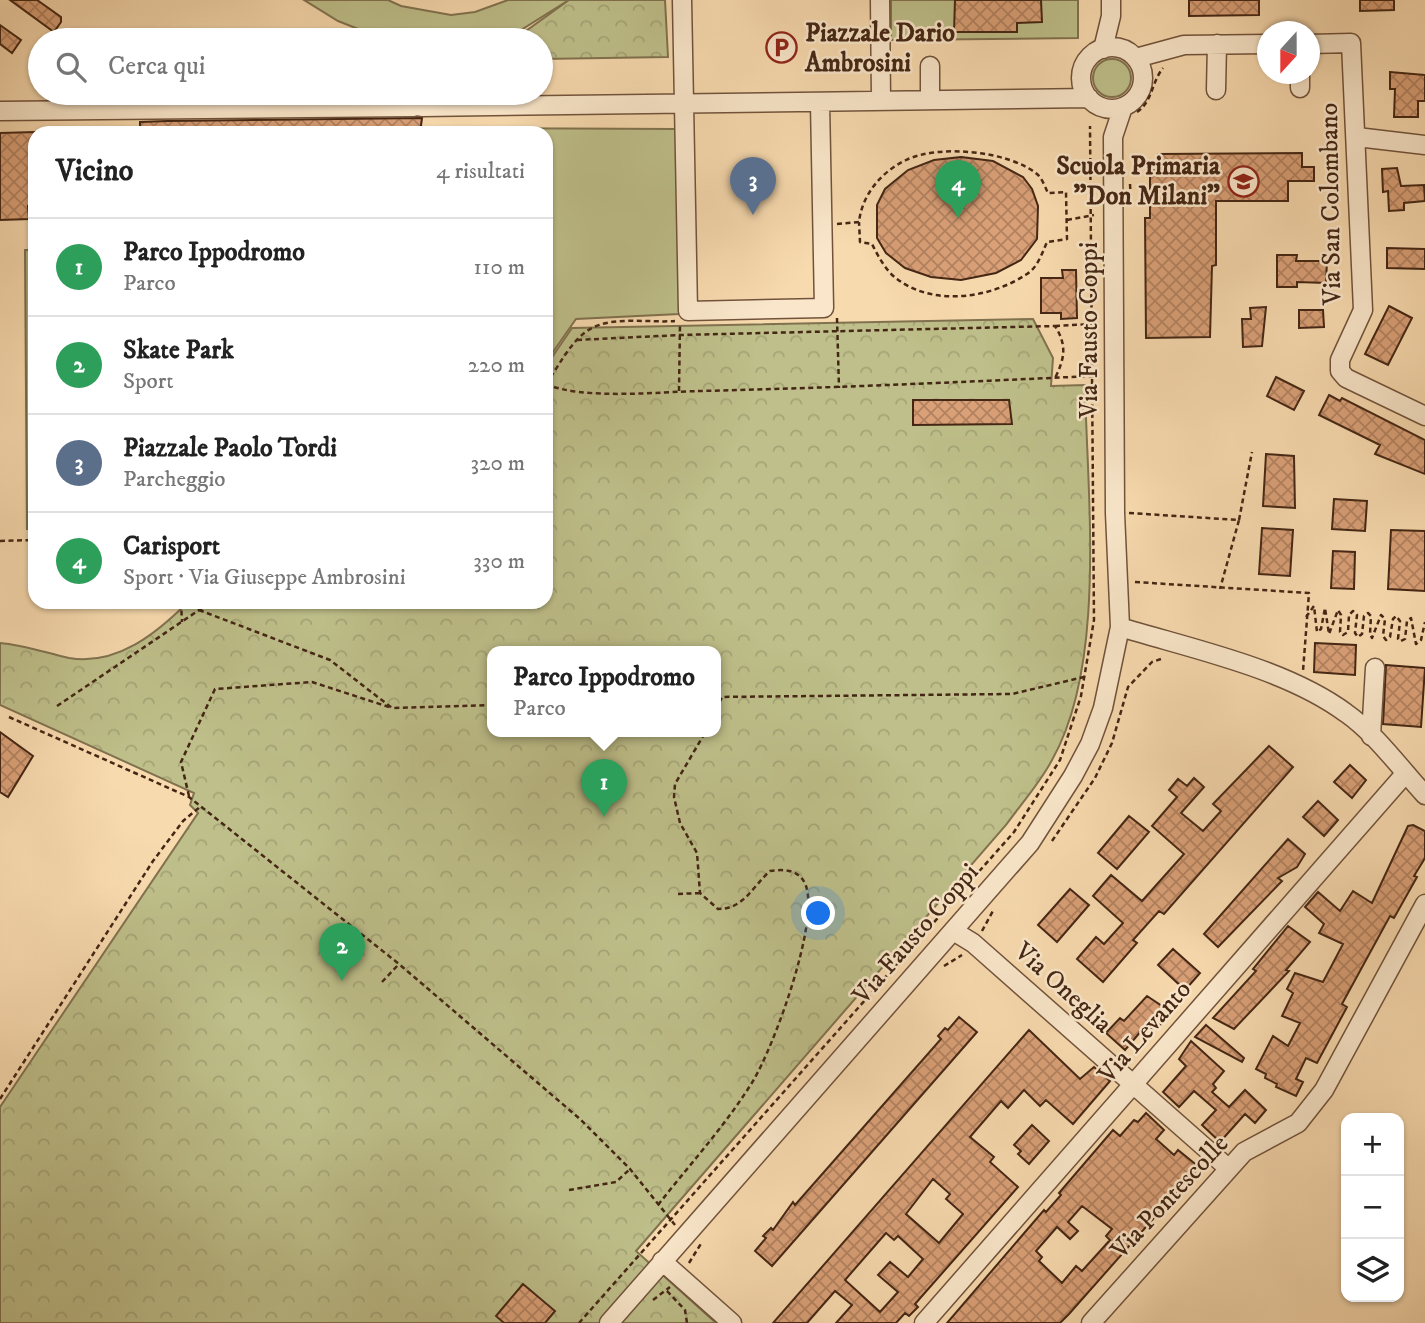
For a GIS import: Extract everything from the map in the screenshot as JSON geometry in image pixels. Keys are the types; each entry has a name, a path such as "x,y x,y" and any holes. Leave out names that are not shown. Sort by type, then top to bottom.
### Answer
{"street":[{"path":"682,0 688,311 824,308 820,103"},
{"path":"880,0 881,99"},
{"path":"1103,49 1111,8"},
{"path":"1111,8 1129,54 1143,78"},
{"name":"Via San Colombano","path":"1320,44 1351,43 1357,137 1363,310 1340,360 1340,371 1346,378 1425,416"},
{"path":"1216,89 1217,44"},
{"path":"1050,98 1082,76 1088,59 1103,49 1166,56 1217,44 1257,44"},
{"path":"0,111 820,103 881,99 1050,98 1095,103 1128,111 1138,96 1143,78 1166,56"},
{"path":"930,66 930,99"},
{"path":"1082,76 1113,137"},
{"name":"Via Fausto Coppi","path":"611,1322 662,1261 956,932 1030,844 1073,776 1102,708 1120,627 1115,513 1113,137 1128,111"},
{"path":"1357,137 1425,145"},
{"path":"1120,627 1221,658 1302,688 1347,713 1425,794"},
{"path":"1371,736 1376,668"},
{"name":"Via Levanto","path":"924,1323 1405,774"},
{"name":"Via Pontescolle","path":"1091,1323 1244,1152 1298,1123 1324,1090 1425,904"},
{"name":"Via Oneglia","path":"956,932 973,943 1228,1168"},
{"path":"662,1261 732,1323"}],"path":[{"path":"1128,111 1145,106 1166,56"},
{"path":"579,1323 1014,832 1059,760 1084,677 1094,620 1093,215 1090,126"},
{"path":"963,153 995,154 1017,162 1039,175 1048,193 1066,192 1067,239 1047,242 1029,273 969,297 921,291 897,279 881,261 872,244 860,242 859,222 861,203 869,191 906,160 963,153"},
{"path":"1130,180 1130,204"},
{"path":"1067,220 1093,215"},
{"path":"834,225 859,222"},
{"path":"553,374 577,340 592,328 608,323 680,321 679,392"},
{"path":"577,340 680,334 1092,324"},
{"path":"1055,326 1063,340 1065,352 1055,378"},
{"path":"553,387 564,392 679,392 1093,376"},
{"path":"1220,589 1239,520 1252,452"},
{"path":"1115,513 1239,520"},
{"path":"0,541 28,540"},
{"path":"1119,580 1309,593 1302,688"},
{"path":"1306,617 1314,606 1317,632 1321,629 1325,608 1329,634 1338,610 1341,615 1340,632 1343,635 1348,632 1349,615 1353,611 1357,615 1355,633 1358,637 1362,634 1364,616 1368,613 1371,616 1372,638 1381,615 1385,619 1383,636 1386,640 1390,637 1396,616 1400,621 1398,639 1401,641 1405,639 1407,621 1411,618 1416,644 1421,640 1425,622"},
{"path":"181,609 182,622"},
{"path":"57,706 199,610 330,660 392,708"},
{"path":"722,697 1012,694 1084,677"},
{"path":"189,797 181,762 215,689 312,682 392,708 487,705"},
{"path":"9,717 189,797 201,806 399,964 580,1119 630,1169 669,1219 699,1250"},
{"path":"658,1205 723,1124 754,1079 779,1023 802,946 807,915 806,886 798,874 785,869 770,871 743,901 730,909 718,909 700,893 697,853 680,823 674,797 675,784 702,737"},
{"path":"0,1099 153,861 183,821 201,806"},
{"path":"678,894 700,893"},
{"path":"382,982 399,964"},
{"path":"569,1190 616,1182 630,1169"},
{"path":"667,1290 685,1310 687,1323"}],"green space":[{"path":"304,0 388,0 401,6 451,15 475,12 508,0 569,0 524,28 356,28 338,21"},
{"path":"569,0 665,0 668,57 553,59 553,28 530,28"},
{"path":"891,0 1078,0 1078,38 891,40"},
{"path":"1112,59 1125,65 1131,78 1125,91 1112,97 1099,91 1093,78 1099,65"},
{"path":"553,128 677,129 679,314 576,319 553,352"},
{"path":"25,250 28,250 27,529"},
{"path":"1033,319 1053,358 1051,386 1085,385 1090,526 1087,627 1081,676 1069,721 1047,769 1006,825 636,1251 716,1323 0,1323 0,1107 198,813 190,805 194,793 0,705 0,643 69,658 103,657 135,645 180,609 553,609 553,356 572,328"}],"building":[{"path":"10,0 37,0 61,17 57,28 48,28"},
{"path":"955,0 1041,0 1042,22 1017,23 1017,32 954,32"},
{"path":"1189,0 1259,0 1259,15 1189,16"},
{"path":"1360,0 1394,0 1394,10 1360,11"},
{"path":"0,25 21,40 12,53 0,44"},
{"path":"1390,72 1425,75 1425,101 1418,101 1418,117 1394,117 1395,89 1390,89"},
{"path":"422,118 421,126 140,126 140,122"},
{"path":"28,132 28,219 0,220 0,133"},
{"path":"1302,153 1302,167 1314,167 1314,181 1288,181 1288,201 1216,201 1216,265 1212,266 1210,337 1146,338 1145,218 1150,218 1150,170 1158,170 1158,154"},
{"path":"961,157 993,161 1023,177 1032,189 1038,206 1037,239 1021,260 996,273 961,280 931,277 905,268 886,253 877,238 877,205 885,189 908,170 934,160"},
{"path":"1397,168 1401,186 1424,185 1425,201 1404,203 1404,210 1389,211 1388,191 1383,192 1382,169"},
{"path":"1387,248 1425,249 1425,269 1387,268"},
{"path":"1277,255 1297,255 1296,261 1327,261 1326,283 1297,282 1297,287 1277,287"},
{"path":"1062,270 1076,270 1077,318 1061,319 1061,313 1041,313 1041,278 1063,278"},
{"path":"1389,306 1412,318 1388,365 1365,354"},
{"path":"1266,307 1262,346 1243,347 1242,319 1251,319 1250,308"},
{"path":"1299,310 1323,310 1324,327 1299,328"},
{"path":"1276,377 1304,391 1294,410 1267,396"},
{"path":"1329,395 1340,401 1342,398 1425,440 1425,474 1375,454 1380,445 1319,415"},
{"path":"913,400 1009,400 1012,424 913,425"},
{"path":"1266,454 1294,456 1295,508 1263,506"},
{"path":"1334,499 1367,501 1365,531 1332,529"},
{"path":"1262,528 1293,530 1290,576 1259,574"},
{"path":"1391,530 1425,531 1425,591 1388,589"},
{"path":"1333,551 1355,552 1354,589 1331,588"},
{"path":"1315,643 1356,645 1355,675 1314,672"},
{"path":"1386,665 1425,668 1421,727 1383,724"},
{"path":"0,732 33,756 8,797 0,792"},
{"path":"1269,746 1293,767 1164,914 1159,911 1133,940 1137,943 1103,982 1077,959 1096,937 1104,944 1123,923 1093,896 1111,875 1142,901 1184,854 1152,826 1177,797 1169,790 1178,779 1187,786 1194,778 1204,787 1181,813 1203,831 1221,811 1213,804"},
{"path":"1350,765 1366,780 1352,798 1334,782"},
{"path":"1318,801 1338,820 1324,836 1303,817"},
{"path":"1129,816 1149,832 1117,869 1098,853"},
{"path":"1413,825 1425,831 1425,858 1414,876 1417,877 1394,918 1390,916 1342,1004 1347,1007 1317,1063 1306,1058 1296,1079 1303,1082 1296,1096 1276,1087 1277,1084 1265,1078 1266,1074 1256,1069 1273,1036 1288,1046 1300,1023 1282,1016 1293,993 1287,989 1295,973 1323,982 1343,944 1319,933 1324,924 1305,907 1318,892 1340,911 1353,891 1372,903 1408,826"},
{"path":"1288,839 1305,854 1297,867 1278,878 1282,881 1218,947 1204,934"},
{"path":"1070,889 1089,905 1057,942 1038,925"},
{"path":"1288,926 1310,942 1286,970 1289,971 1234,1029 1213,1018 1256,971 1253,969"},
{"path":"1173,949 1200,973 1185,990 1158,965"},
{"path":"1147,996 1171,1012 1160,1025 1157,1023 1152,1029 1147,1024 1125,1050 1106,1033 1120,1018 1124,1021"},
{"path":"959,1017 977,1032 772,1266 755,1251 766,1238 763,1236 771,1228 773,1230 793,1202 795,1205 941,1039 938,1036 945,1028 948,1030"},
{"path":"1206,1025 1244,1058 1242,1062 1195,1037"},
{"path":"1029,1030 1080,1079 1094,1067 1110,1081 1073,1124 1046,1100 1040,1106 1024,1090 1008,1108 1001,1101 970,1137 994,1157 990,1162 1018,1187 915,1304 918,1307 909,1316 905,1313 896,1323 836,1323 852,1305 835,1291 807,1323 773,1323","holes":["933,1179 950,1194 946,1199 963,1214 939,1243 906,1214","886,1233 894,1240 898,1236 923,1259 908,1277 890,1262 878,1275 898,1292 880,1312 845,1280"]},
{"path":"1191,1041 1224,1071 1213,1084 1216,1088 1212,1092 1229,1107 1245,1090 1266,1110 1255,1123 1245,1114 1220,1142 1202,1125 1216,1110 1194,1091 1179,1107 1163,1092 1186,1066 1179,1059"},
{"path":"1146,1113 1164,1130 1156,1139 1174,1155 1178,1150 1199,1167 1069,1314 1060,1323 947,1323 1044,1210 1046,1212 1061,1195 1059,1193 1113,1130 1120,1136 1134,1120 1138,1122","holes":["1082,1206 1112,1229 1106,1236 1110,1240 1082,1271 1076,1266 1062,1283 1039,1261 1042,1257 1036,1251 1057,1227 1070,1239 1078,1231 1068,1222"]},
{"path":"1032,1125 1049,1141 1029,1164 1018,1154 1021,1151 1014,1145"},
{"path":"523,1284 555,1311 545,1323 504,1323 496,1316"}],"place":[{"name":"Piazzale Dario Ambrosini","path":"782,48"},
{"name":"Scuola Primaria \"Don Milani\"","path":"1243,181"},
{"name":"Piazzale Paolo Tordi","path":"753,215"},
{"name":"Carisport","path":"958,218"},
{"name":"Parco Ippodromo","path":"604,817"},
{"name":"Skate Park","path":"342,981"}]}
